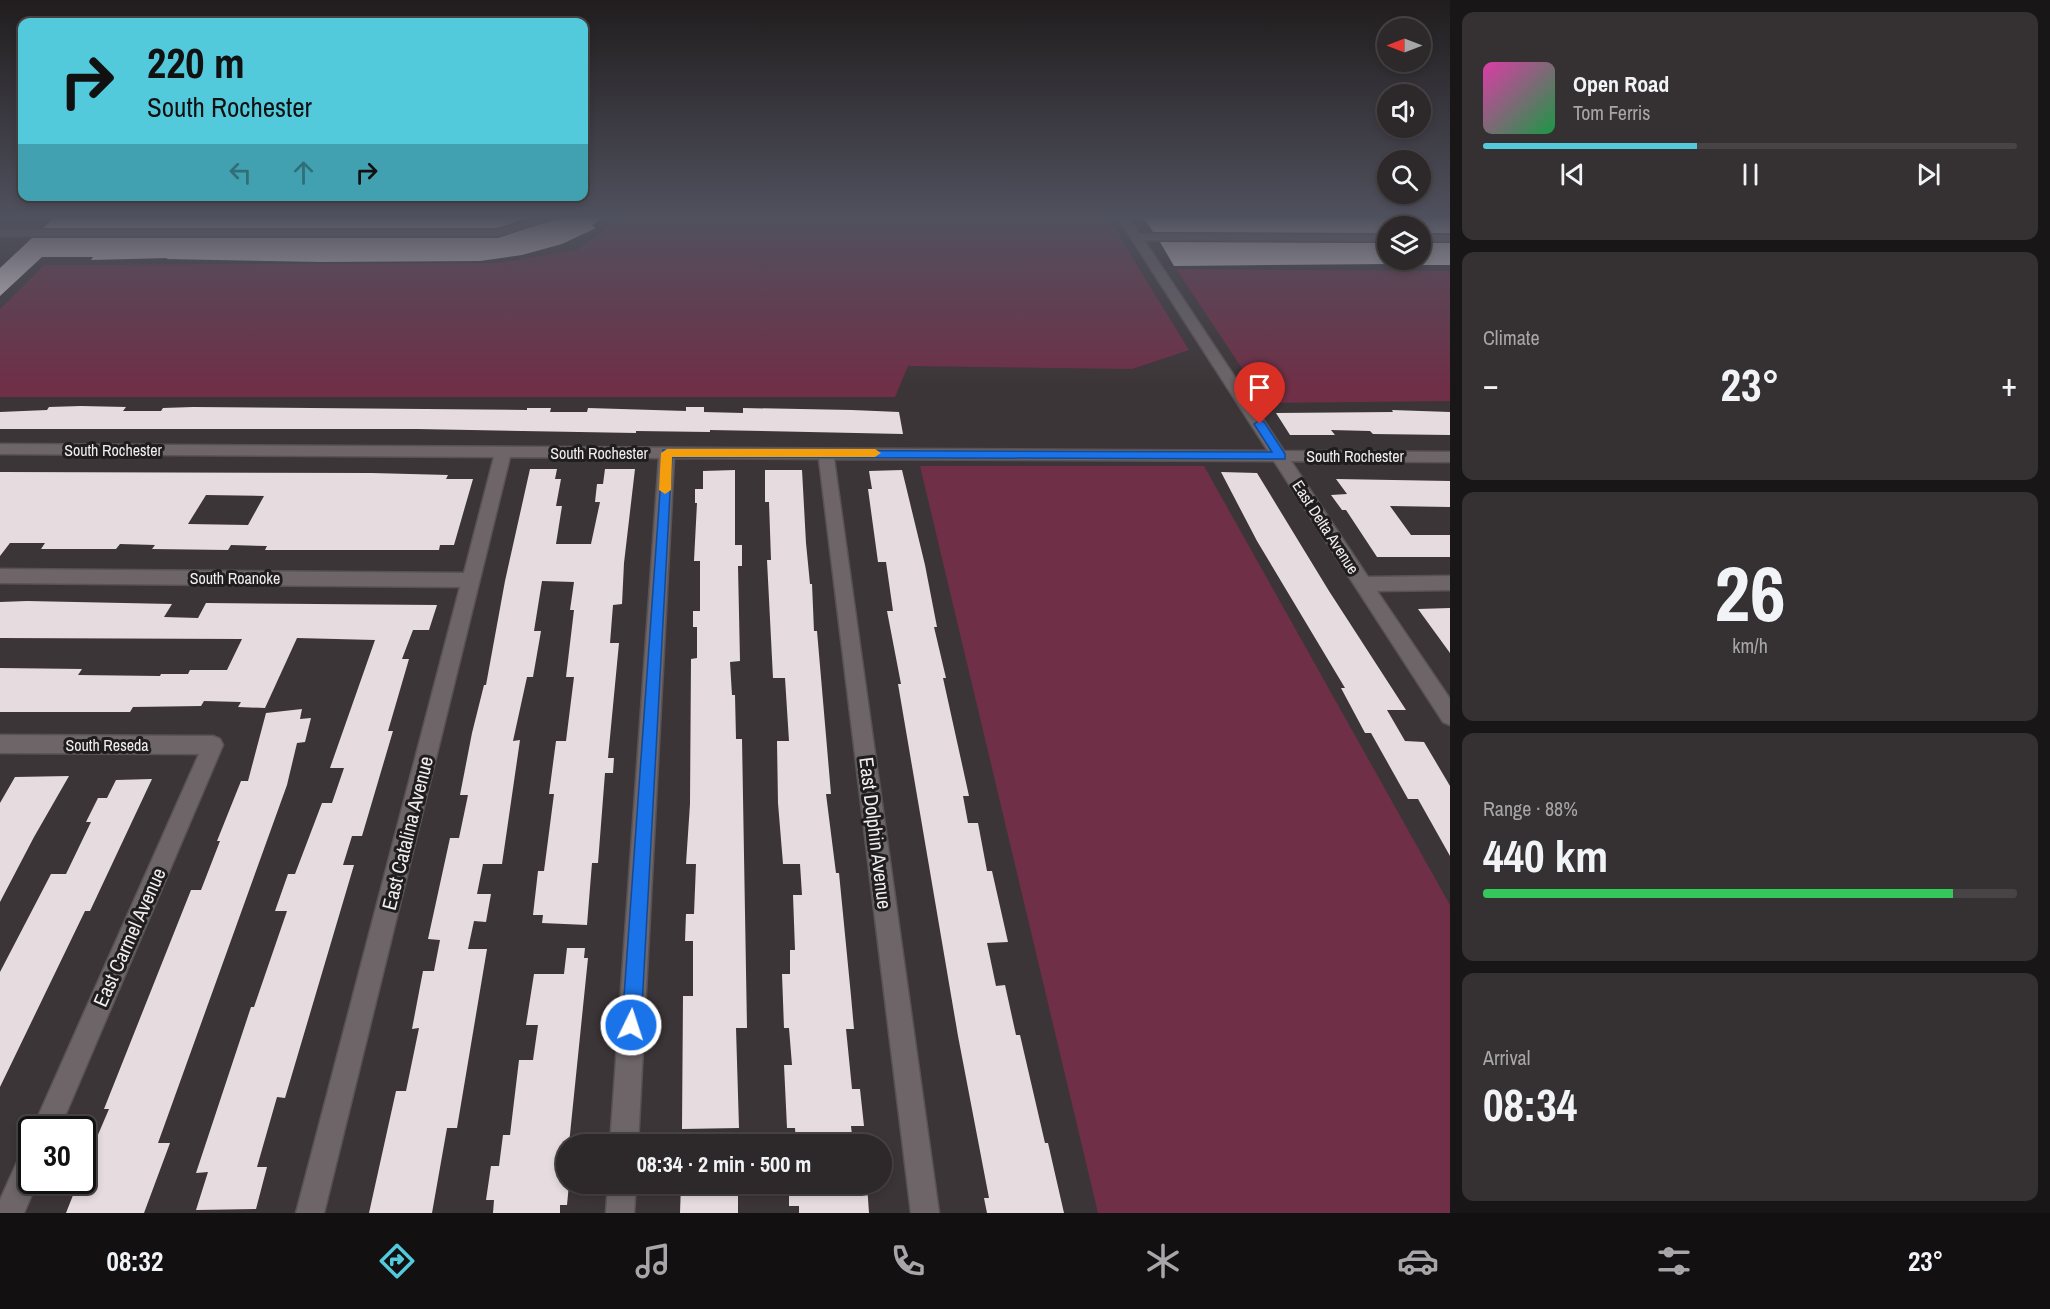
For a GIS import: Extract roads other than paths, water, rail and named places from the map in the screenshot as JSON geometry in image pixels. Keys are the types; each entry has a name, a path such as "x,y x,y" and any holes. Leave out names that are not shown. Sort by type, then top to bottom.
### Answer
{"street":[{"name":"East Delta Avenue","path":"1160,275 1450,716"},
{"name":"South Rochester","path":"0,449 1450,457"},
{"name":"East Catalina Avenue","path":"310,1213 503,453"},
{"path":"625,1134 667,453"},
{"name":"East Dolphin Avenue","path":"826,453 925,1213"},
{"name":"South Roanoke","path":"0,576 471,580"},
{"path":"1363,584 1450,583"},
{"name":"South Reseda","path":"0,744 213,745"},
{"name":"East Carmel Avenue","path":"51,1116 213,745"},
{"path":"9,1213 18,1193"},
{"path":"620,1213 621,1194"}]}
